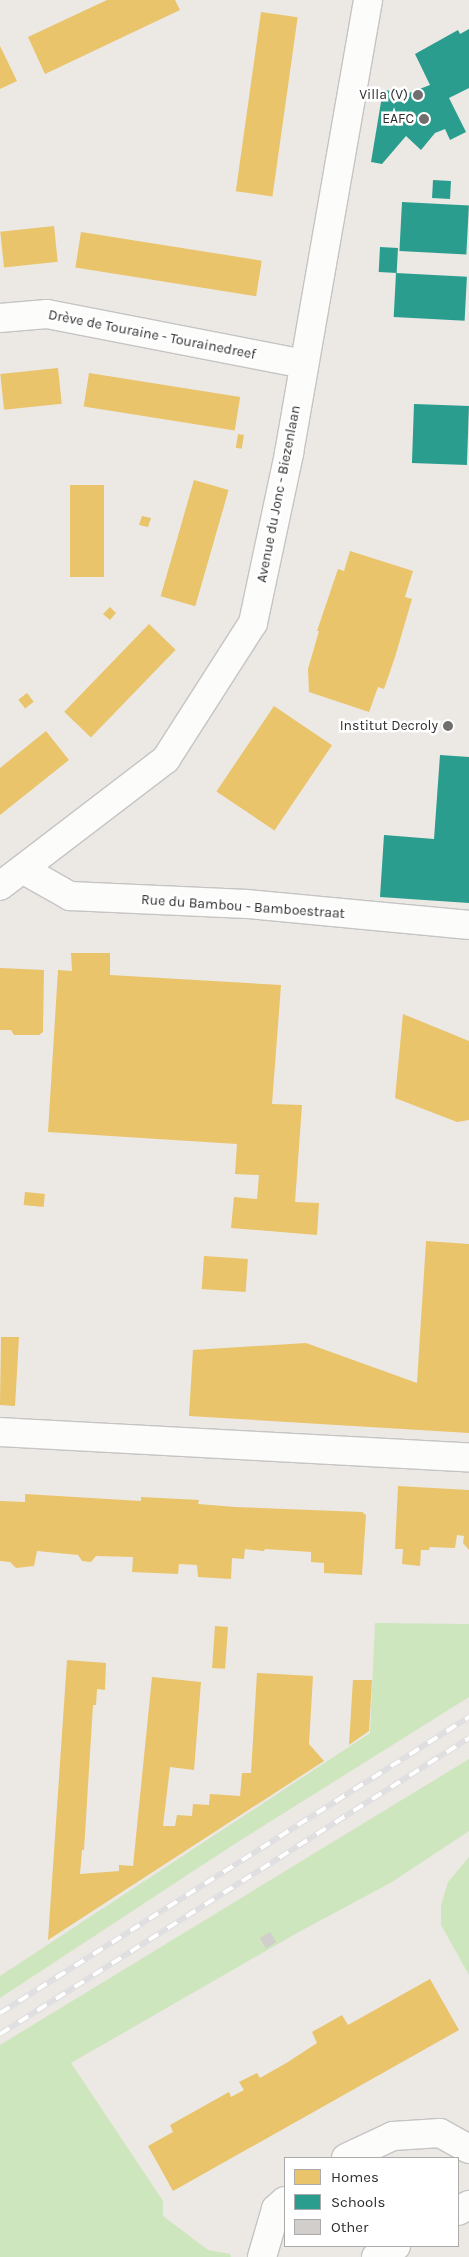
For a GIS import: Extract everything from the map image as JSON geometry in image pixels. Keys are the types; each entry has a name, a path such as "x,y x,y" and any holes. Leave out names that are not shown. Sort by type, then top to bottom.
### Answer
{"street":[{"name":"Avenue du Jonc - Biezenlaan","path":"0,886 24,870 166,759 253,623 289,453 368,0"},
{"name":"Drève de Touraine - Tourainedreef","path":"0,318 47,314 304,364"},
{"name":"Rue du Bambou - Bamboestraat","path":"24,870 70,896 247,904 469,925"},
{"path":"0,1432 469,1457"},
{"path":"348,2157 392,2136 440,2133 469,2149"},
{"path":"262,2257 276,2209 284,2202"},
{"path":"376,2257 394,2247"}],"green space":[{"path":"375,1623 469,1624 469,1697 233,1845 0,1998 0,1976 370,1733"},
{"path":"469,1759 469,1831 392,1882 297,1933 71,2063 163,2201 163,2216 208,2250 230,2254 231,2257 0,2257 0,2045"},
{"path":"469,1857 469,1975 441,1925 441,1905 448,1882"}],"building: Homes":[{"path":"107,0 175,0 180,10 45,74 28,37"},
{"path":"261,12 298,17 272,196 236,191"},
{"path":"0,46 17,81 0,89"},
{"path":"54,226 58,262 4,267 0,232"},
{"path":"81,232 262,261 256,296 75,268"},
{"path":"58,368 62,404 4,410 0,374"},
{"path":"89,373 240,397 235,431 84,407"},
{"path":"238,434 244,435 242,449 236,448"},
{"path":"194,480 229,490 195,606 161,596"},
{"path":"70,485 104,485 104,577 70,577"},
{"path":"142,516 151,518 148,527 139,525"},
{"path":"350,551 413,571 405,597 412,599 395,657 384,689 378,687 369,712 309,692 308,669 319,631 317,631 338,569 344,571"},
{"path":"110,607 116,613 110,620 103,614"},
{"path":"149,624 176,650 91,737 64,712"},
{"path":"27,693 34,702 25,708 18,700"},
{"path":"274,706 332,745 274,831 216,791"},
{"path":"46,731 69,760 0,815 0,768"},
{"path":"71,953 110,953 110,975 281,985 272,1104 302,1105 295,1202 319,1203 317,1235 231,1228 234,1197 257,1199 259,1175 235,1174 237,1144 48,1132 58,970 72,971"},
{"path":"0,968 44,970 43,1032 39,1035 14,1035 11,1030 0,1030"},
{"path":"403,1014 469,1041 469,1120 457,1122 395,1098"},
{"path":"25,1192 45,1194 44,1207 24,1205"},
{"path":"426,1241 469,1244 469,1433 189,1416 193,1350 306,1343 417,1383"},
{"path":"204,1256 248,1259 246,1292 202,1289"},
{"path":"1,1337 19,1337 15,1406 0,1405"},
{"path":"398,1486 469,1490 469,1550 463,1543 464,1536 457,1535 455,1548 430,1547 429,1550 421,1550 420,1566 402,1564 403,1549 395,1549"},
{"path":"25,1494 141,1501 141,1497 199,1500 198,1504 235,1507 362,1512 366,1515 362,1575 324,1573 324,1563 311,1562 311,1552 265,1549 264,1551 245,1549 244,1559 232,1558 231,1579 198,1577 197,1565 179,1564 178,1574 132,1572 133,1557 96,1556 91,1562 82,1561 78,1555 37,1551 34,1566 16,1568 10,1562 0,1561 0,1501 25,1502"},
{"path":"215,1626 228,1627 225,1669 212,1668"},
{"path":"67,1660 106,1663 105,1690 97,1689 96,1705 93,1705 84,1850 82,1850 80,1874 119,1871 119,1865 133,1866 152,1677 201,1682 194,1770 170,1767 163,1826 175,1826 177,1815 192,1816 193,1804 209,1805 210,1794 240,1796 242,1773 251,1773 257,1673 313,1676 309,1744 324,1761 48,1940"},
{"path":"353,1680 372,1680 369,1731 349,1745"},
{"path":"430,1979 459,2030 173,2191 148,2146 173,2132 170,2125 229,2092 231,2097 244,2090 239,2082 257,2073 260,2078 288,2062 317,2043 312,2032 342,2015 348,2025"}],"building: Schools":[{"name":"Villa (V)","path":"469,29 469,88 449,98 466,132 450,140 445,129 435,133 421,150 406,136 382,164 371,162 383,90 409,93 430,85 415,54 458,30 460,34"},
{"path":"433,180 451,181 450,199 432,198"},
{"path":"402,202 469,206 466,254 399,251"},
{"path":"380,247 398,248 397,273 379,272"},
{"path":"396,273 467,277 465,321 394,317"},
{"path":"414,404 469,406 467,465 412,463"},
{"path":"440,755 469,757 469,903 380,897 384,835 434,839"}],"building: Other":[{"path":"270,1932 276,1942 266,1948 260,1938"}],"railway":[{"path":"0,2013 469,1717"},
{"path":"0,2034 469,1738"}],"place":[{"name":"Villa (V)","path":"418,95"},
{"name":"EAFC","path":"424,119"},
{"name":"Institut Decroly","path":"448,726"}]}
